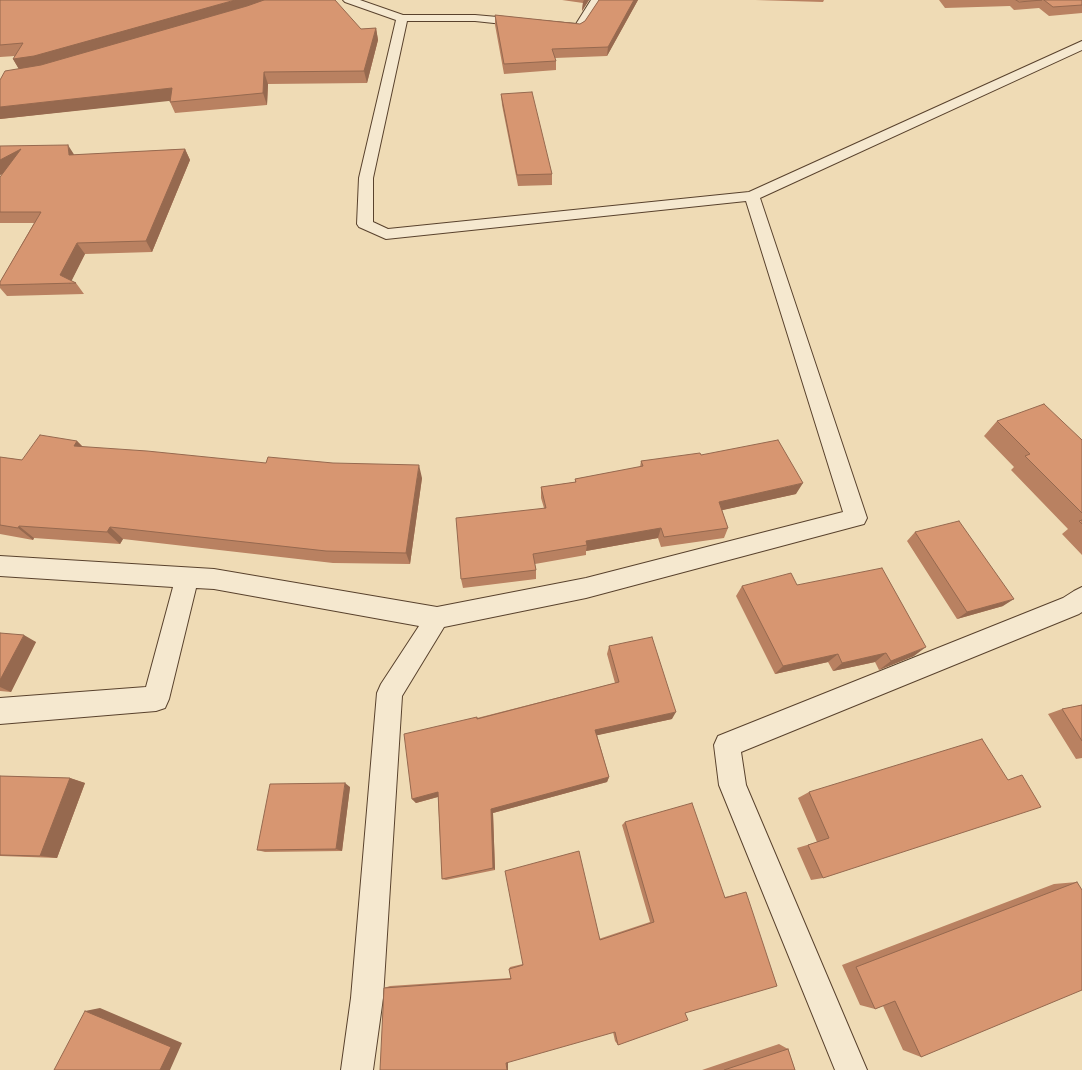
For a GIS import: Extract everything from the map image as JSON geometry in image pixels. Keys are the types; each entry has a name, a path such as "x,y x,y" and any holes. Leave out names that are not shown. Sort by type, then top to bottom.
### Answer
{"street":[{"path":"349,0 402,18 475,18 579,28 597,0"},
{"path":"402,18 366,178 365,224 386,234 752,196 1082,44"},
{"path":"0,566 214,579 437,618 586,588 856,518 752,196"},
{"path":"0,711 156,699 187,577"},
{"path":"850,1070 733,785 727,745 1078,609"},
{"path":"357,1070 367,998 390,692 437,618"}],"building":[{"path":"0,0 235,0 34,56 13,59 23,43 0,45"},
{"path":"264,0 335,0 361,29 376,28 364,71 264,72 263,93 170,102 172,88 0,107 0,80 5,71 41,65"},
{"path":"599,0 634,0 608,47 552,49 556,61 504,64 495,15 580,24 585,21"},
{"path":"1016,0 1042,0 1019,2"},
{"path":"1044,0 1082,0 1082,5 1053,7"},
{"path":"532,92 552,174 517,175 501,94"},
{"path":"68,145 69,155 185,149 146,241 77,243 60,275 76,283 0,285 0,282 41,212 0,212 0,177 21,149 0,160 0,146"},
{"path":"1044,404 1082,440 1082,513 1025,456 1030,454 997,421"},
{"path":"40,435 77,441 74,446 147,451 266,463 268,457 333,463 419,465 406,553 326,551 110,527 107,532 19,526 18,528 0,525 0,457 22,460"},
{"path":"778,440 803,483 719,502 728,528 664,537 661,528 586,541 587,545 533,554 536,570 461,579 456,518 546,508 541,487 576,482 575,479 643,466 641,461 700,453 701,455"},
{"path":"959,521 1014,599 967,612 915,532"},
{"path":"882,568 926,647 891,661 886,653 842,663 838,654 783,666 742,586 791,573 797,585"},
{"path":"0,633 24,635 0,680"},
{"path":"652,637 676,712 595,730 609,777 491,809 493,868 442,879 438,792 412,799 404,734 477,717 477,719 619,682 609,646"},
{"path":"1082,705 1082,741 1062,709"},
{"path":"982,739 1008,780 1022,775 1041,807 823,878 808,845 829,838 809,792"},
{"path":"0,776 70,778 40,856 0,855"},
{"path":"345,783 336,849 257,850 270,784"},
{"path":"692,803 725,898 746,892 777,986 685,1013 688,1020 618,1045 615,1032 506,1063 507,1070 380,1070 384,988 511,979 509,969 523,965 505,871 579,851 600,940 654,922 625,822"},
{"path":"1077,882 1082,890 1082,990 921,1057 895,1001 875,1009 856,967"},
{"path":"85,1011 171,1047 160,1070 54,1070"},
{"path":"788,1049 795,1070 724,1070"}]}
